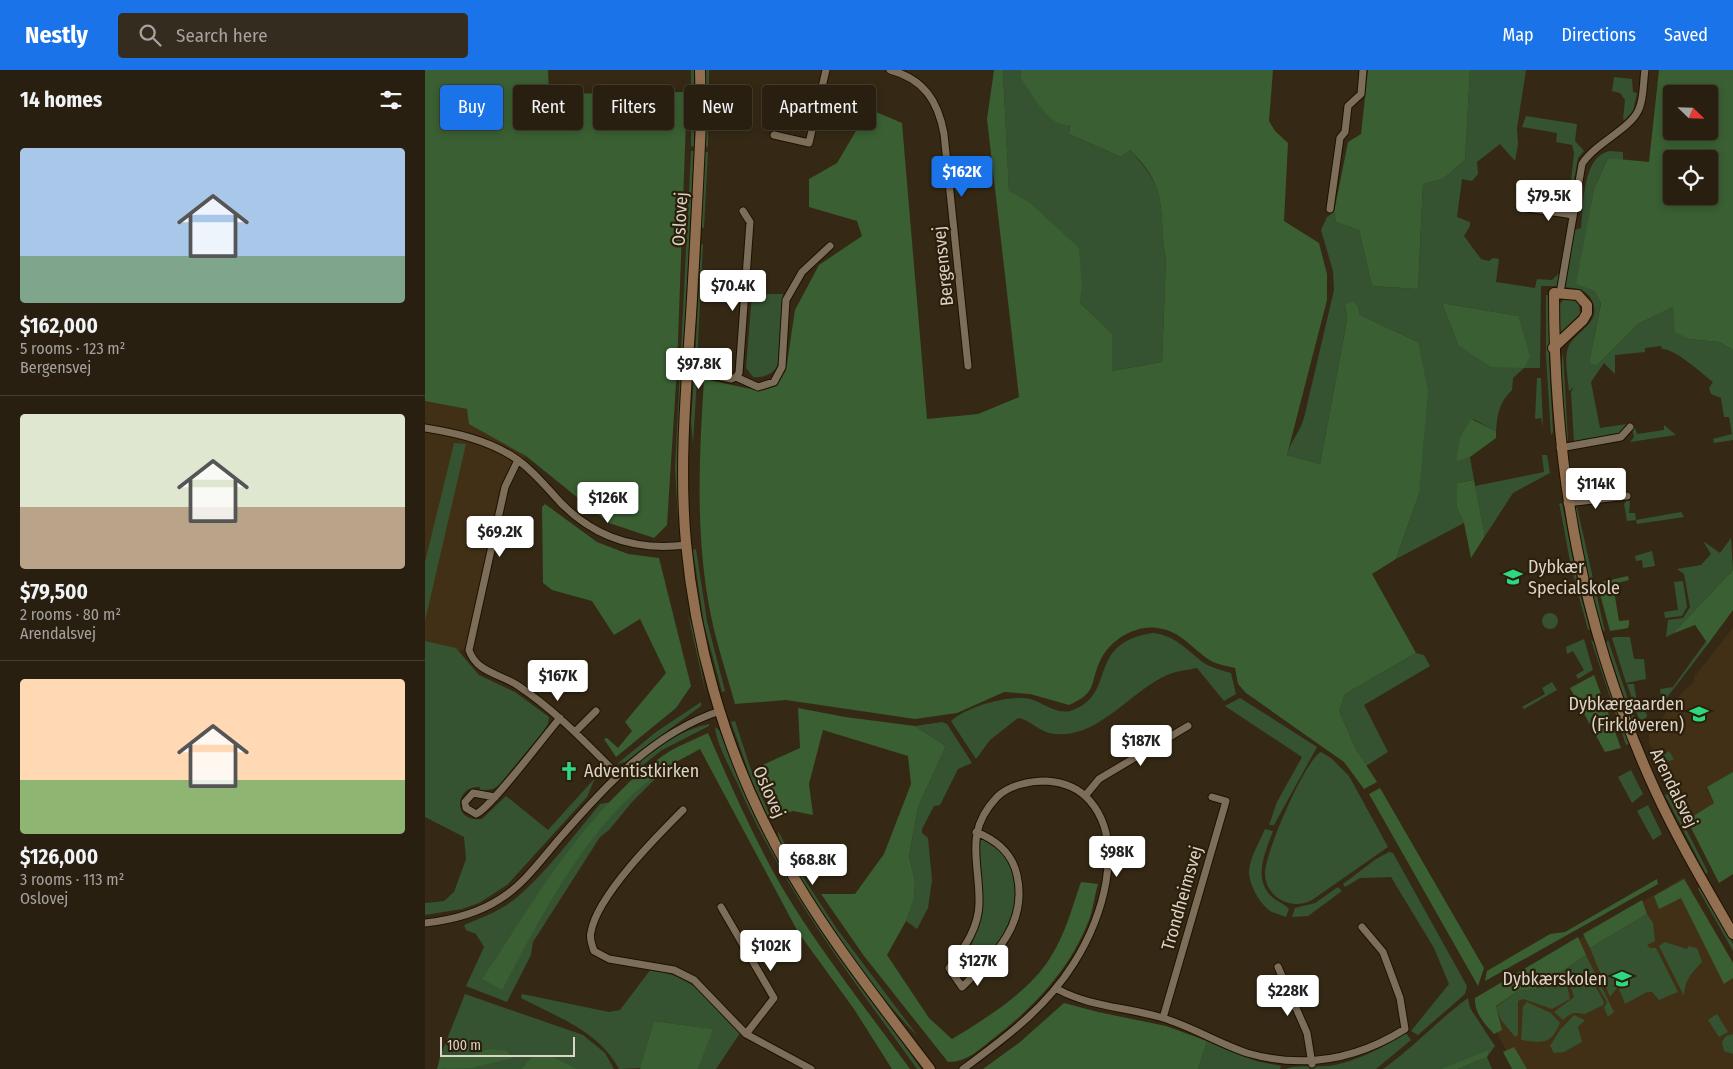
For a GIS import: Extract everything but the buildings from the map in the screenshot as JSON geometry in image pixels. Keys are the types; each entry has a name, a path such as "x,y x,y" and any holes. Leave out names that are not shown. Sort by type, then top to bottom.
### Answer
{"street":[{"name":"Oslovej","path":"700,70 701,122 687,370 684,469 686,545 700,632 720,710 747,786 767,829 812,908 930,1069"},
{"path":"774,135 809,143 825,70"},
{"name":"Bergensvej","path":"890,70 901,73 916,82 930,95 940,114 945,134 968,366"},
{"path":"1330,208 1340,138 1345,132 1349,106 1361,94 1363,70"},
{"name":"Arendalsvej","path":"1645,70 1639,109 1634,118 1588,154 1582,164 1560,293 1553,293 1553,348 1561,448 1567,503 1582,580 1596,632 1632,735 1655,792 1733,934"},
{"path":"1528,208 1573,215"},
{"path":"687,370 731,379 736,377 739,372 750,222 743,211"},
{"path":"736,377 758,387 774,382 782,367 786,300 802,272 830,246"},
{"path":"1553,348 1580,324 1587,313 1587,305 1580,296 1560,293"},
{"path":"1561,448 1621,437 1630,427"},
{"path":"425,428 471,438 491,445 518,460 536,475 563,505 599,532 637,546 686,545"},
{"path":"518,460 505,487 469,650 476,664 516,684 560,718 617,775"},
{"path":"1567,503 1627,496"},
{"path":"425,923 449,921 480,911 502,899 523,880 617,775 651,747 683,728 720,710"},
{"path":"575,732 596,711"},
{"path":"495,797 560,718"},
{"path":"1085,796 1099,779 1188,726"},
{"path":"963,1069 1015,1030 1036,1012 1057,989 1089,936 1100,905 1109,866 1109,845 1106,827 1099,812 1085,796 1069,786 1055,782 1034,781 1018,785 995,800 983,815 976,832 974,852 979,901 977,919 965,948 949,968 962,987 990,960 1010,932 1018,913 1020,890 1015,869 1006,852 993,840 976,832"},
{"name":"Trondheimsvej","path":"1163,1018 1226,801 1212,797"},
{"path":"683,810 647,846 624,874 599,912 591,932 591,942 594,951 601,956 674,970 694,980 746,1034 811,1069"},
{"path":"721,907 774,998 746,1034"},
{"path":"1057,989 1074,999 1163,1018 1263,1059 1312,1064 1338,1060 1359,1054 1383,1043 1405,1029 1400,998 1383,952 1362,927"},
{"path":"1278,967 1307,1033 1312,1064"}],"shaded area":[{"path":"425,401 467,409 508,445 526,456 508,491 473,644 457,653 425,644"},
{"name":"Dybkærgaarden (Firkløveren)","path":"1733,628 1733,780 1730,775 1706,788 1714,803 1687,820 1649,742 1649,735 1681,693 1694,682 1694,677"},
{"name":"Dybkærskolen","path":"1684,877 1733,962 1733,1069 1516,1069 1495,1030 1482,997"}],"green space":[{"path":"425,70 548,70 549,85 513,85 513,130 583,130 583,94 593,93 593,130 674,130 674,92 684,92 684,130 686,130 677,368 667,525 654,538 609,523 526,456 469,424 467,409 425,401"},
{"path":"691,70 694,70 694,85 691,85"},
{"path":"706,70 709,70 709,85 706,85"},
{"path":"994,70 1003,70 1009,191 1029,202 1079,248 1082,289 1080,303 1112,333 1112,371 1162,362 1166,258 1158,193 1148,170 1130,150 1121,157 1069,134 1070,125 1055,121 1035,100 1020,77 1021,70 1273,70 1269,121 1275,131 1288,143 1284,221 1319,243 1327,274 1327,300 1287,455 1320,464 1347,320 1345,304 1353,302 1358,306 1360,315 1418,342 1428,391 1419,494 1396,559 1372,574 1416,653 1345,694 1339,711 1357,751 1377,782 1364,789 1344,762 1246,693 1238,684 1235,668 1213,662 1177,635 1154,627 1135,630 1118,639 1100,661 1089,692 1069,705 1030,694 1004,692 957,713 915,719 786,700 735,704 711,616 702,557 700,468 704,379 760,391 777,386 786,370 795,310 819,265 862,236 857,221 809,207 809,179 837,163 857,130 876,130 876,112 902,123 927,419 978,414 1019,397 987,119"},
{"path":"1003,70 1021,70 1020,77 1070,124 1069,134 1121,157 1130,150 1153,179 1160,201 1166,258 1162,362 1112,371 1112,333 1080,303 1082,289 1029,202 1009,192"},
{"path":"1368,70 1470,70 1465,160 1443,179 1423,184 1418,289 1372,286 1359,230 1336,222 1334,212 1348,142 1361,134"},
{"path":"1470,70 1526,70 1517,128 1518,144 1515,161 1500,144 1477,162 1478,174 1472,181 1462,179 1457,217 1470,222 1470,226 1464,236 1481,259 1489,261 1493,258 1499,259 1496,282 1535,288 1537,279 1552,280 1559,273 1557,286 1541,286 1540,368 1524,368 1513,378 1512,390 1504,399 1500,408 1496,431 1473,419 1456,460 1470,457 1474,480 1457,483 1457,508 1464,523 1396,559 1419,494 1418,342 1360,315 1358,306 1345,305 1347,320 1320,464 1287,455 1304,418 1334,290 1333,271 1321,230 1327,217 1334,212 1336,222 1359,230 1372,286 1418,289 1423,184 1443,179 1465,160","holes":["1442,303 1518,316 1458,345"]},
{"path":"1659,70 1733,70 1733,350 1719,342 1689,339 1675,332 1673,307 1638,324 1596,366 1589,363 1601,303 1595,291 1576,284 1594,189 1608,158 1649,162"},
{"path":"1614,77 1632,79 1633,92 1637,93 1633,111 1625,120 1623,119 1625,100 1620,93 1612,91"},
{"path":"1526,116 1577,124 1575,141 1584,151 1578,158 1574,181 1571,180 1574,153 1572,145 1556,142 1557,133 1522,127"},
{"path":"691,130 694,130 694,147 691,146"},
{"path":"706,130 708,130 708,146 706,148"},
{"path":"691,151 694,151 683,366 678,521 675,468"},
{"path":"1610,151 1623,152 1623,160 1608,158 1594,189 1577,284 1596,291 1601,302 1589,363 1596,366 1638,324 1673,307 1689,339 1719,342 1733,350 1733,440 1714,443 1713,439 1732,434 1729,417 1724,417 1721,398 1711,394 1709,388 1713,382 1681,357 1662,349 1661,346 1645,348 1645,352 1615,355 1615,374 1604,363 1591,382 1600,428 1627,424 1620,433 1574,442 1571,392 1574,387 1569,391 1566,363 1567,352 1571,342 1590,322 1595,310 1591,298 1585,292 1565,287 1575,230 1581,228 1584,195 1589,171 1601,155"},
{"path":"705,152 708,152 704,228 701,227"},
{"path":"703,244 697,362 695,359 701,245"},
{"path":"752,294 783,294 777,366 770,374 760,377 753,377 746,368"},
{"path":"1546,295 1549,295 1549,358 1553,432 1551,435 1546,356"},
{"path":"1571,299 1579,303 1580,314 1560,333 1560,304 1563,300"},
{"path":"1442,303 1518,316 1530,356 1524,368 1491,367 1458,345"},
{"path":"1563,353 1568,441 1565,439 1560,371"},
{"path":"694,377 697,378 693,444 691,422"},
{"path":"1537,378 1541,378 1543,427 1541,418 1535,419"},
{"path":"1471,419 1496,431 1496,438 1470,457 1456,461 1460,438"},
{"path":"1664,425 1676,435 1630,442 1634,437 1632,429 1635,428 1637,434 1664,430"},
{"path":"454,443 466,444 425,621 425,562"},
{"path":"1542,455 1547,455 1550,473 1513,493 1485,536 1475,486 1544,472"},
{"path":"1474,480 1485,536 1471,558 1464,523 1457,508 1457,483"},
{"path":"1627,500 1630,502 1629,513 1635,513 1636,520 1627,521 1624,504"},
{"path":"1562,503 1579,590 1590,629 1588,630 1571,567 1559,504"},
{"path":"545,504 597,542 628,554 659,558 691,686 676,708 616,757 604,739 607,738 618,748 632,731 625,722 666,673 640,619 614,635 592,601 552,590 543,583 542,507"},
{"path":"1577,507 1605,632 1596,612 1591,594 1575,509"},
{"path":"1681,512 1684,517 1637,524 1636,520"},
{"path":"1731,538 1733,570 1672,634 1666,637 1668,620 1683,618 1690,607 1684,574 1677,569 1701,565 1711,554 1703,541 1720,553"},
{"path":"696,549 707,621 725,691 722,692 704,624 693,550"},
{"path":"1652,551 1655,566 1643,568 1642,560 1636,561 1635,556"},
{"path":"1733,570 1733,610 1708,644 1695,625 1672,634"},
{"path":"1628,576 1629,580 1613,584 1619,621 1629,620 1629,625 1628,628 1610,631 1597,583"},
{"path":"1683,581 1687,607 1682,616 1665,618 1664,612 1678,610 1674,582"},
{"path":"1550,613 1558,621 1550,629 1542,621"},
{"path":"688,614 695,634 706,695"},
{"path":"1152,633 1174,640 1204,663 1213,668 1231,673 1236,694 1224,701 1197,668 1178,672 1167,675 1153,683 1097,724 1081,731 1066,734 1049,733 1018,718 990,740 976,759 951,721 977,707 1011,698 1030,699 1056,710 1073,710 1087,702 1095,692 1109,658 1118,647 1131,639"},
{"path":"1630,637 1634,659 1644,659 1646,679 1626,683 1612,638"},
{"path":"1584,639 1593,670 1578,679 1576,675 1584,670 1573,651 1567,654 1566,647"},
{"path":"1591,640 1594,642 1629,744 1626,745"},
{"path":"1608,640 1637,726 1633,725 1606,643"},
{"path":"1707,640 1708,644 1658,709 1654,707 1653,700 1661,698 1660,689 1673,687"},
{"path":"425,641 456,648 479,675 515,692 549,717 548,724 542,733 499,785 493,789 479,791 480,787 472,788 465,792 461,797 460,804 461,810 465,815 472,819 482,819 506,796 548,830 595,778 587,797 507,885 479,903 462,909 425,915 425,903 444,901 454,892 466,859 464,837 425,817"},
{"path":"1416,653 1424,655 1430,666 1364,705 1388,752 1366,766 1339,711 1345,694"},
{"path":"1594,675 1621,748 1605,752 1570,688"},
{"path":"1552,682 1557,690 1524,709 1522,707 1545,694 1542,688"},
{"path":"1627,684 1634,684 1638,709 1645,709 1647,716 1641,725"},
{"path":"1240,698 1317,747 1274,825 1269,825 1277,802 1302,757 1225,706"},
{"path":"701,702 701,706 625,762 617,764 656,732"},
{"path":"798,708 845,717 915,726 946,746 918,807 909,856 915,881 914,899 906,921 887,955 929,1018 952,1039 1006,1003 1031,982 1050,958 1060,940 1081,882 1098,884 1087,925 1060,973 1022,1014 967,1058 948,1062 864,956 821,894 855,894 884,854 911,784 908,756 823,730 809,784 813,815 793,811 779,815 758,767 800,748"},
{"path":"735,721 750,767 771,818 768,817 752,781 731,722"},
{"path":"942,722 947,724 972,763 958,769 940,805 934,806 922,829 922,833 928,838 932,880 928,908 917,929 906,921 914,898 915,881 909,856 918,807 946,746 915,726"},
{"path":"709,724 709,726 662,750 625,779 622,777 662,744 685,732"},
{"path":"715,727 719,730 752,808 799,897 921,1069 917,1069 798,898 757,826 721,750"},
{"path":"708,733 753,832 783,889 829,958 910,1069 892,1069 854,1009 798,932 700,749 657,774 632,795 609,819 568,873 502,990 482,979 565,855 613,798 640,773 670,751"},
{"path":"1669,751 1674,759 1670,761 1665,760 1663,765 1668,767 1671,772 1664,776 1657,760"},
{"path":"1321,752 1331,758 1349,776 1388,847 1312,900 1301,904 1290,903 1279,899 1270,890 1265,877 1267,862 1271,847 1296,789 1305,771"},
{"path":"649,766 660,774 632,802 609,830 600,837 533,942 531,955 507,1002 466,986 484,947 476,934 466,930 464,925 497,911 515,899 549,865 600,804 611,802 630,781"},
{"path":"1631,770 1643,794 1632,803 1618,777"},
{"path":"1733,772 1733,874 1719,883 1687,820 1714,803 1707,787"},
{"path":"1675,785 1692,816 1687,820 1670,790"},
{"path":"1380,788 1484,968 1478,986 1369,794"},
{"path":"1668,794 1708,872 1706,874 1665,795"},
{"path":"1648,805 1662,834 1653,840 1637,811"},
{"path":"1265,829 1273,831 1264,855 1262,880 1270,895 1289,909 1286,917 1272,912 1264,905 1253,889 1250,877 1249,867"},
{"path":"778,831 799,871 837,929 917,1035 884,998 814,902 782,847"},
{"path":"982,837 996,846 1006,857 1013,869 1016,882 1016,896 1009,924 1001,938 988,956 976,962 969,952 979,924 981,907 977,845 979,838"},
{"path":"1389,852 1393,853 1467,986 1465,994 1418,1035 1411,1031 1449,984 1434,948 1391,877 1360,878 1345,887 1343,884 1376,859"},
{"path":"1657,879 1658,884 1485,981 1487,971 1550,934 1565,932"},
{"path":"1684,879 1733,963 1733,978 1724,984 1681,898 1659,909 1654,896"},
{"path":"1700,886 1733,944 1733,951 1698,889"},
{"path":"1338,887 1342,891 1308,916 1292,917 1295,908 1315,903"},
{"path":"1642,900 1647,914 1590,948 1583,934"},
{"path":"1647,914 1653,923 1655,941 1647,945 1650,948 1656,948 1678,992 1659,1000 1652,992 1647,992 1625,1004 1619,989 1629,972 1610,997 1590,948"},
{"path":"1578,937 1586,955 1535,989 1518,991 1496,1006 1502,1030 1494,1034 1478,1013 1475,998"},
{"path":"1665,942 1687,949 1688,946 1697,948 1702,962 1689,977 1684,996 1659,946"},
{"path":"1586,955 1614,1012 1608,1017 1604,1008 1607,1002 1592,976 1579,973 1569,975 1566,980 1570,999 1552,1009 1523,999 1518,1001 1518,1035 1515,1037 1501,1020 1496,1007 1518,991 1535,989"},
{"path":"651,969 667,973 692,985 711,1001 740,1033 716,1069 698,1069 712,1029 654,1021 641,1068 619,1069 611,1056 589,1035 576,1026 521,998 522,994 609,1012 620,1010"},
{"path":"1583,976 1592,980 1604,1002 1603,1005 1585,1014 1571,1014 1563,1020 1554,1012 1574,997 1568,979"},
{"path":"465,994 583,1035 605,1053 614,1069 446,1069 440,1057"},
{"path":"1468,998 1470,1008 1495,1046 1487,1057 1442,1069 1383,1069 1446,1015"},
{"path":"1527,1002 1551,1013 1560,1023 1550,1039 1541,1042 1521,1040 1523,1006"},
{"path":"1064,1003 1166,1026 1207,1041 1198,1069 983,1069 1020,1042"},
{"path":"1717,1014 1728,1032 1719,1037 1708,1020"},
{"path":"1574,1015 1585,1020 1578,1027 1582,1042 1564,1052 1554,1053 1550,1046 1560,1030"},
{"path":"654,1021 713,1029 698,1069 640,1069"},
{"path":"1406,1033 1411,1040 1376,1069 1286,1069 1330,1066 1345,1062 1372,1052"},
{"path":"1733,1034 1733,1054 1724,1051 1722,1042 1726,1036"},
{"path":"1207,1041 1256,1061 1281,1066 1280,1069 1198,1069"},
{"path":"1514,1047 1527,1069 1512,1069 1503,1052"},
{"path":"488,1049 507,1051 513,1058 471,1068 437,1069 440,1057 470,1056"},
{"path":"1489,1050 1487,1057 1458,1069 1441,1069"},
{"path":"534,1054 551,1056 577,1069 522,1069"},
{"path":"1487,1057 1492,1069 1458,1069"}],"place":[{"name":"Dybkær Specialskole","path":"1513,577"},
{"name":"Dybkærgaarden (Firkløveren)","path":"1699,714"},
{"name":"Adventistkirken","path":"569,771"},
{"name":"Dybkærskolen","path":"1622,979"}]}
